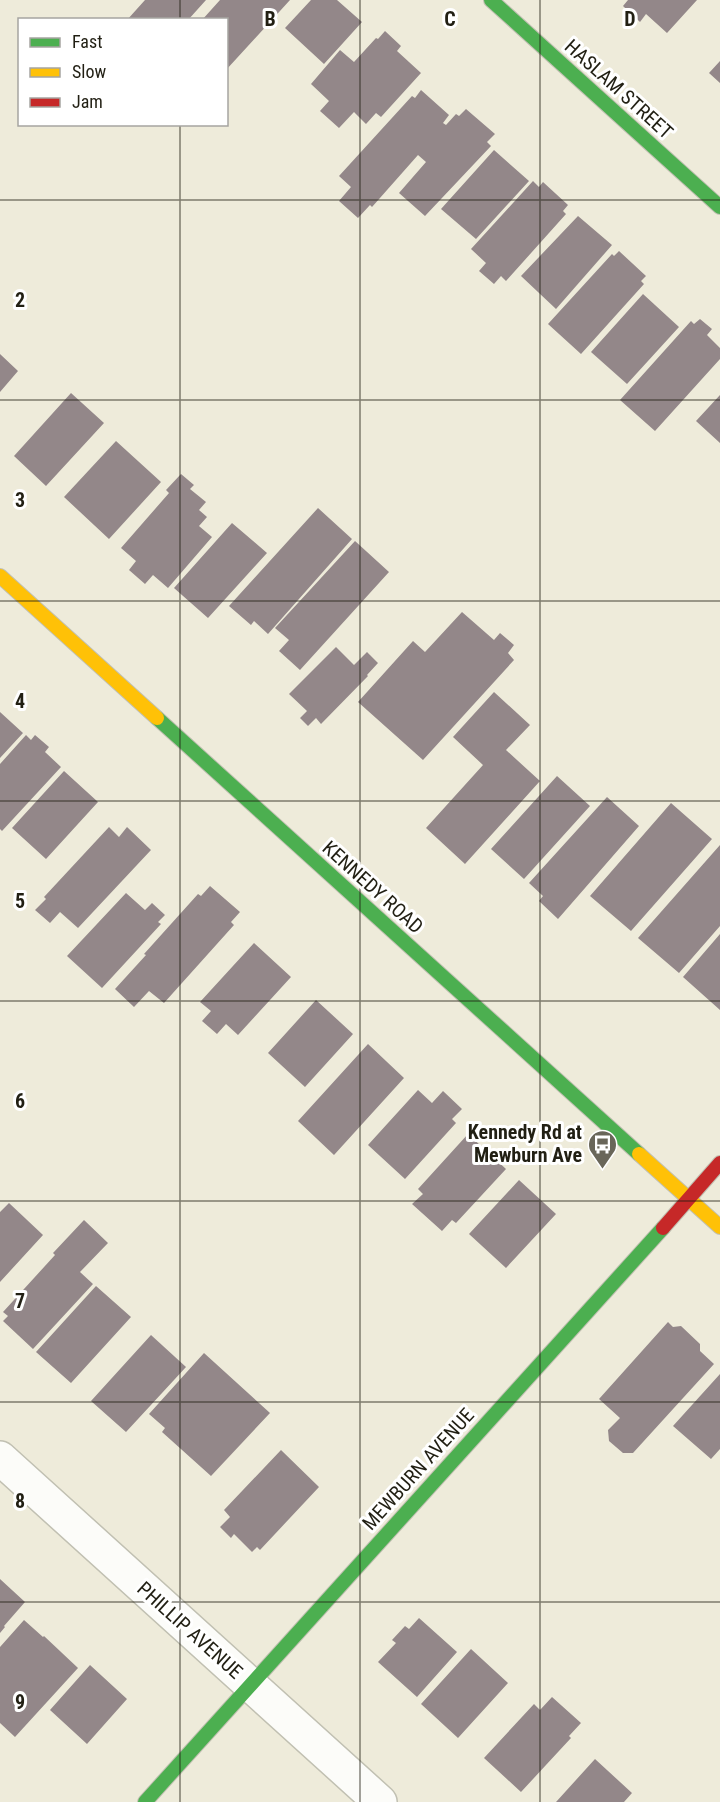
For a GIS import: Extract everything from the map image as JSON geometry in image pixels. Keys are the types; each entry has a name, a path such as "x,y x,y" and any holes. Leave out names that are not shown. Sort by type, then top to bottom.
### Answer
{"street":[{"name":"HASLAM STREET","path":"491,0 720,207"},
{"name":"KENNEDY ROAD","path":"0,576 720,1227"},
{"name":"MEWBURN AVENUE","path":"145,1802 720,1162"},
{"name":"PHILLIP AVENUE","path":"0,1458 380,1802"}],"building":[{"path":"145,0 206,0 190,18 129,18"},
{"path":"220,0 290,0 228,68 228,18 204,18"},
{"path":"311,0 337,0 362,22 324,64 285,28"},
{"path":"628,0 697,0 667,33 646,14 640,22 623,6"},
{"path":"385,31 401,46 397,51 421,73 381,117 376,113 366,124 354,112 339,128 320,111 329,101 311,84 340,50 354,62"},
{"path":"720,61 720,83 709,73"},
{"path":"421,90 449,115 443,123 446,125 456,114 459,116 466,109 495,134 487,142 491,146 425,216 399,193 426,162 418,155 372,207 370,205 358,218 339,201 351,187 339,176 412,96 415,98"},
{"path":"494,150 529,181 476,239 441,209"},
{"path":"533,181 539,187 543,182 568,205 563,211 566,214 506,281 501,276 494,284 479,271 486,263 471,249"},
{"path":"578,216 612,245 556,309 521,276"},
{"path":"619,251 646,276 641,281 644,284 581,354 548,324 612,254 614,256"},
{"path":"643,294 679,327 627,384 591,352"},
{"path":"700,319 712,329 707,335 720,348 720,359 655,431 620,400 691,321 694,324"},
{"path":"0,354 18,371 0,392"},
{"path":"71,393 104,423 46,486 14,456"},
{"path":"720,395 720,443 696,421"},
{"path":"116,441 161,482 109,539 64,497"},
{"path":"181,474 194,485 190,489 206,502 199,510 207,517 199,526 212,537 168,588 153,575 145,584 129,570 136,561 121,548 169,493 166,490"},
{"path":"318,508 352,539 268,634 254,621 251,625 229,606"},
{"path":"232,523 267,553 208,618 174,588"},
{"path":"355,541 389,572 300,670 279,651 289,640 275,628"},
{"path":"462,612 494,640 500,633 514,645 508,653 514,660 423,760 358,702 413,641 425,652"},
{"path":"336,647 354,665 367,652 378,663 321,724 316,718 308,726 300,718 307,711 289,694"},
{"path":"494,692 530,725 506,750 540,781 465,864 426,828 483,765 453,737"},
{"path":"0,712 23,733 0,758"},
{"path":"26,735 31,740 35,735 49,747 45,752 61,767 2,831 0,829 0,764"},
{"path":"64,771 98,802 46,859 12,828"},
{"path":"557,776 590,806 524,879 491,849"},
{"path":"607,797 639,826 558,919 539,901 543,896 529,883"},
{"path":"671,803 712,839 631,931 590,896"},
{"path":"109,827 119,837 127,827 151,850 78,928 60,912 50,923 35,910 46,899 44,897"},
{"path":"720,845 720,926 679,973 638,938"},
{"path":"210,886 240,912 231,922 234,925 164,1003 149,991 134,1007 115,989 198,894 201,896"},
{"path":"126,893 145,910 152,903 165,915 158,922 161,924 102,988 67,956"},
{"path":"720,934 720,1010 683,977"},
{"path":"254,943 291,977 238,1035 226,1024 217,1034 202,1021 211,1011 200,1002"},
{"path":"316,1000 353,1034 305,1087 268,1053"},
{"path":"368,1044 404,1078 334,1155 298,1121"},
{"path":"418,1090 432,1103 443,1091 462,1109 452,1119 456,1123 405,1179 368,1145"},
{"path":"468,1134 506,1169 456,1223 452,1220 442,1231 412,1204 423,1194 418,1189"},
{"path":"519,1180 556,1214 506,1268 469,1234"},
{"path":"9,1203 43,1235 0,1282 0,1212"},
{"path":"84,1220 108,1243 80,1272 93,1284 33,1349 3,1321 8,1316 3,1312"},
{"path":"96,1286 131,1317 71,1383 36,1352"},
{"path":"668,1322 673,1327 681,1326 700,1344 700,1351 714,1364 633,1453 623,1453 609,1441 608,1430 620,1418 599,1399"},
{"path":"151,1335 186,1367 126,1432 91,1401"},
{"path":"204,1353 270,1413 211,1476 162,1432 165,1428 149,1414"},
{"path":"720,1374 720,1449 711,1459 673,1426"},
{"path":"281,1450 319,1487 260,1550 257,1547 252,1552 234,1534 231,1538 220,1527 230,1517 224,1510"},
{"path":"0,1579 25,1602 0,1633"},
{"path":"419,1618 457,1652 417,1697 378,1662 396,1643 392,1640 405,1626 409,1629"},
{"path":"24,1620 78,1668 15,1737 0,1723 0,1647"},
{"path":"471,1649 508,1683 458,1738 421,1704"},
{"path":"90,1665 127,1699 87,1744 50,1710"},
{"path":"552,1697 581,1723 569,1736 571,1738 521,1792 484,1758 534,1704 540,1710"},
{"path":"595,1759 632,1793 624,1802 556,1802"}],"traffic: fast":[{"path":"491,0 720,207"},
{"path":"157,718 639,1154"},
{"path":"145,1802 663,1228"}],"traffic: slow":[{"path":"0,576 157,718"},
{"path":"639,1154 720,1227"}],"traffic: jam":[{"path":"663,1228 720,1163"}],"place":[{"name":"Kennedy Rd at Mewburn Ave","path":"603,1170"}]}
